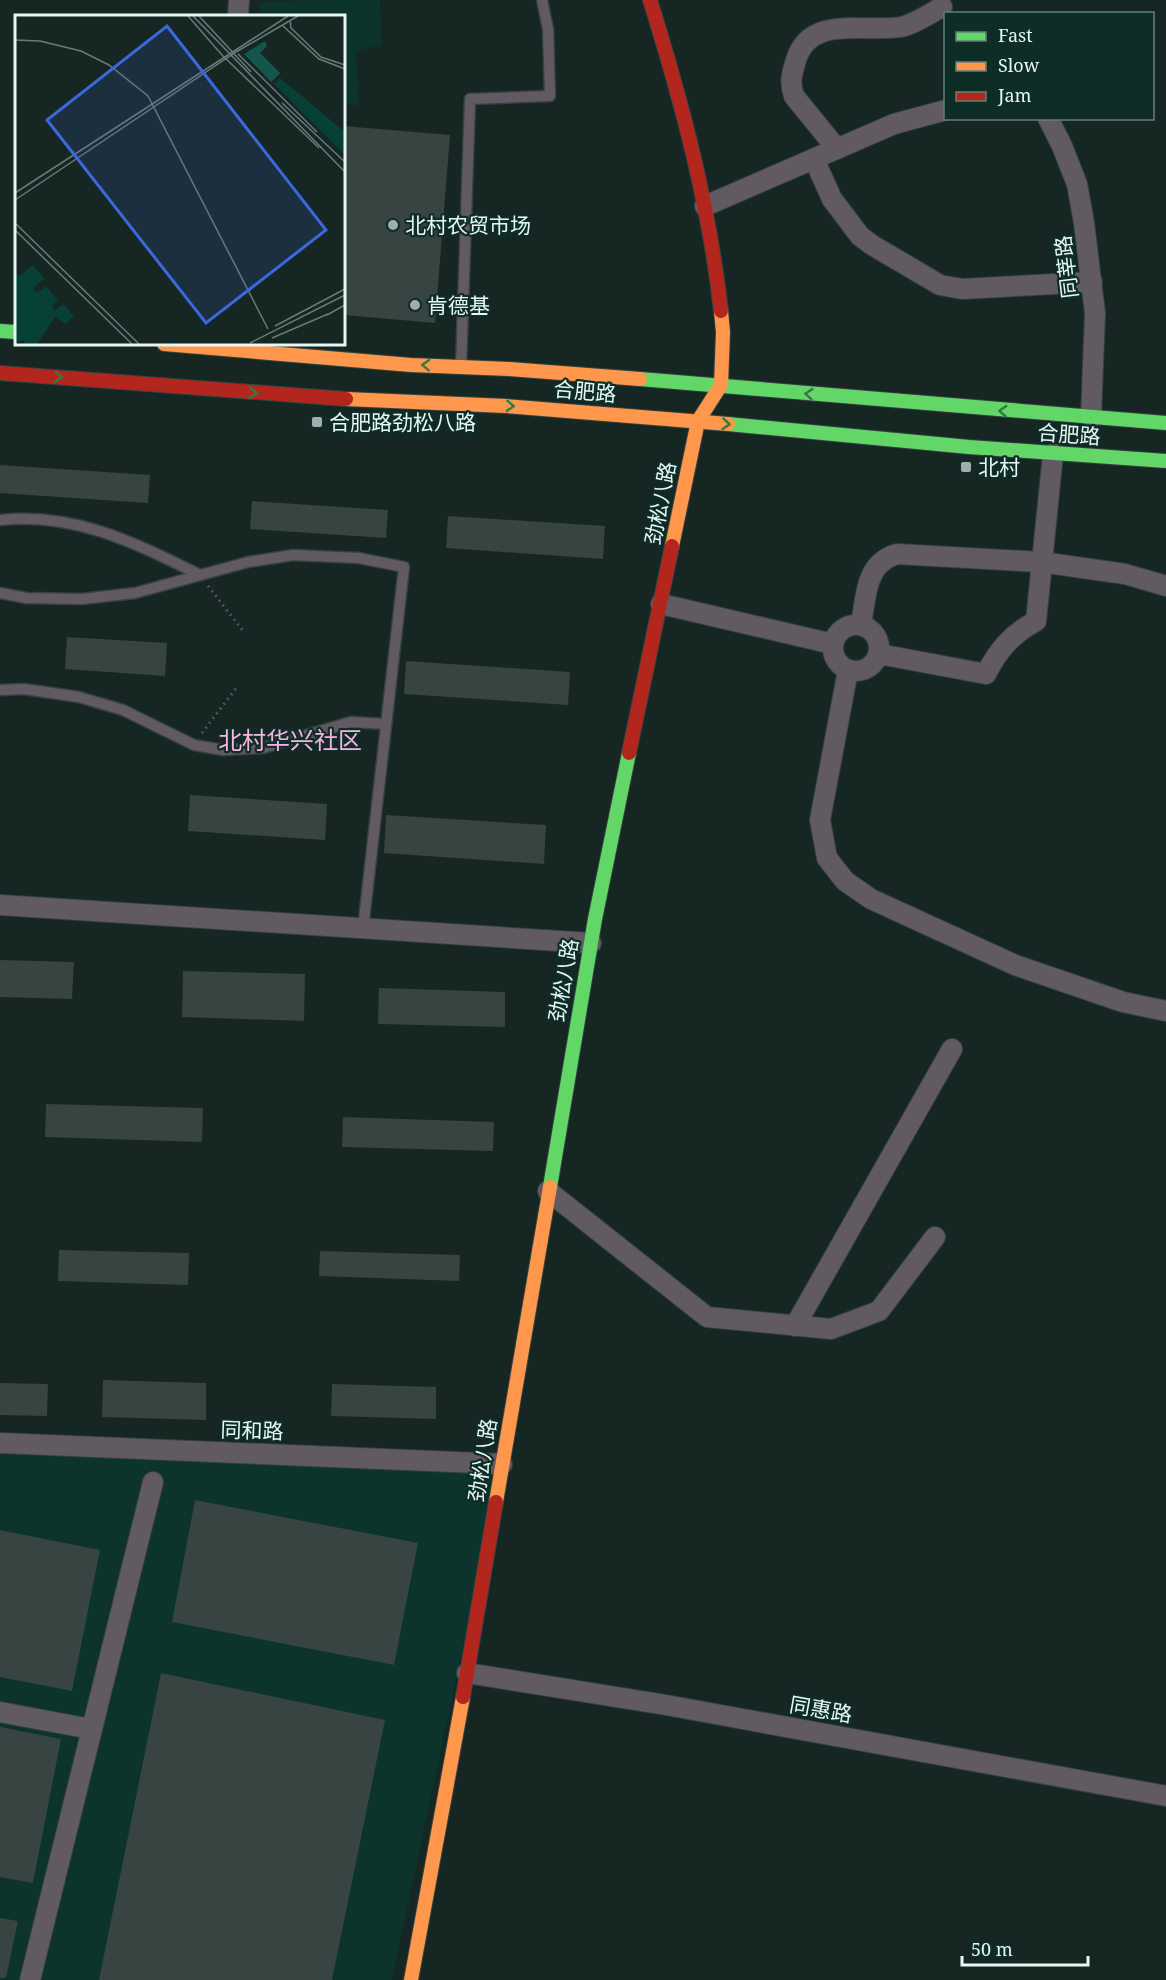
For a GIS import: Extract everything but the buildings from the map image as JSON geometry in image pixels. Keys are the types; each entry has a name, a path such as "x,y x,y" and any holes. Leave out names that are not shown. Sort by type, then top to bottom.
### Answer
{"main road":[{"path":"650,0 679,93 705,206 717,277 723,332 721,385"},
{"path":"0,331 15,332"},
{"name":"合肥路","path":"176,345 399,364 721,385 1166,423"},
{"name":"合肥路","path":"0,373 309,397 506,406 1166,462"},
{"name":"劲松八路","path":"411,1980 468,1673 591,943 698,421 721,385"}],"street":[{"path":"238,15 239,0"},
{"path":"837,149 795,96 791,87 791,77 799,50 815,33 831,29 910,25 942,7"},
{"path":"705,206 894,124 944,110"},
{"name":"同莘路","path":"1049,120 1077,184 1084,223 1095,314 1091,417"},
{"path":"814,159 832,198 845,219 860,236 940,285 962,289 1092,282"},
{"path":"879,654 986,674 998,652 1008,640 1036,621 1053,454"},
{"path":"861,625 870,579 875,566 886,557 897,554 1041,562 1125,574 1166,586"},
{"path":"660,604 833,644"},
{"path":"861,625 868,627 878,639 879,654 876,661 863,670 848,670 836,659 833,644 836,637 846,627 861,625"},
{"path":"848,670 820,820 827,858 845,881 871,899 1015,965 1123,1002 1166,1011"},
{"path":"0,905 591,943"},
{"path":"795,1326 952,1049"},
{"path":"548,1191 707,1317 831,1329 879,1311 935,1237"},
{"name":"同和路","path":"0,1443 502,1464"},
{"path":"30,1980 90,1729 153,1482"},
{"name":"同惠路","path":"468,1673 666,1705 1166,1796"},
{"path":"0,1712 90,1729"}],"lane":[{"path":"461,367 470,99 550,96 548,29 542,0"},
{"path":"0,520 19,518 75,524 106,532 141,546 200,575"},
{"path":"0,593 26,598 82,599 135,593 248,562 293,555 359,558 404,567 363,929"},
{"path":"0,690 24,689 79,697 123,710 194,745 223,750 263,748 351,722 386,724"}],"path":[{"path":"200,575 244,632"},
{"path":"194,745 237,687"}],"shaded area":[{"path":"380,0 382,45 356,51 359,105 345,105 345,15 260,15 260,2"},
{"path":"0,1444 502,1464 392,1980 0,1980"}],"traffic: fast":[{"path":"0,331 15,332"},
{"path":"640,379 1166,423"},
{"path":"728,424 969,447 1166,461"},
{"path":"550,1187 595,919 629,753"}],"traffic: slow":[{"path":"672,546 698,421 721,385 723,332 721,311"},
{"path":"176,345 411,365 509,369 640,379"},
{"path":"346,399 506,406 728,424"},
{"path":"496,1502 550,1187"},
{"path":"411,1980 463,1697"}],"traffic: jam":[{"path":"650,0 673,77 702,193 721,311"},
{"path":"0,373 346,399"},
{"path":"629,753 672,546"},
{"path":"463,1697 496,1502"}],"place":[{"name":"北村农贸市场","path":"393,225"},
{"name":"肯德基","path":"415,305"},
{"name":"合肥路劲松八路","path":"317,422"},
{"name":"北村","path":"966,467"}],"district":[{"name":"北村华兴社区","path":"290,739"}]}
